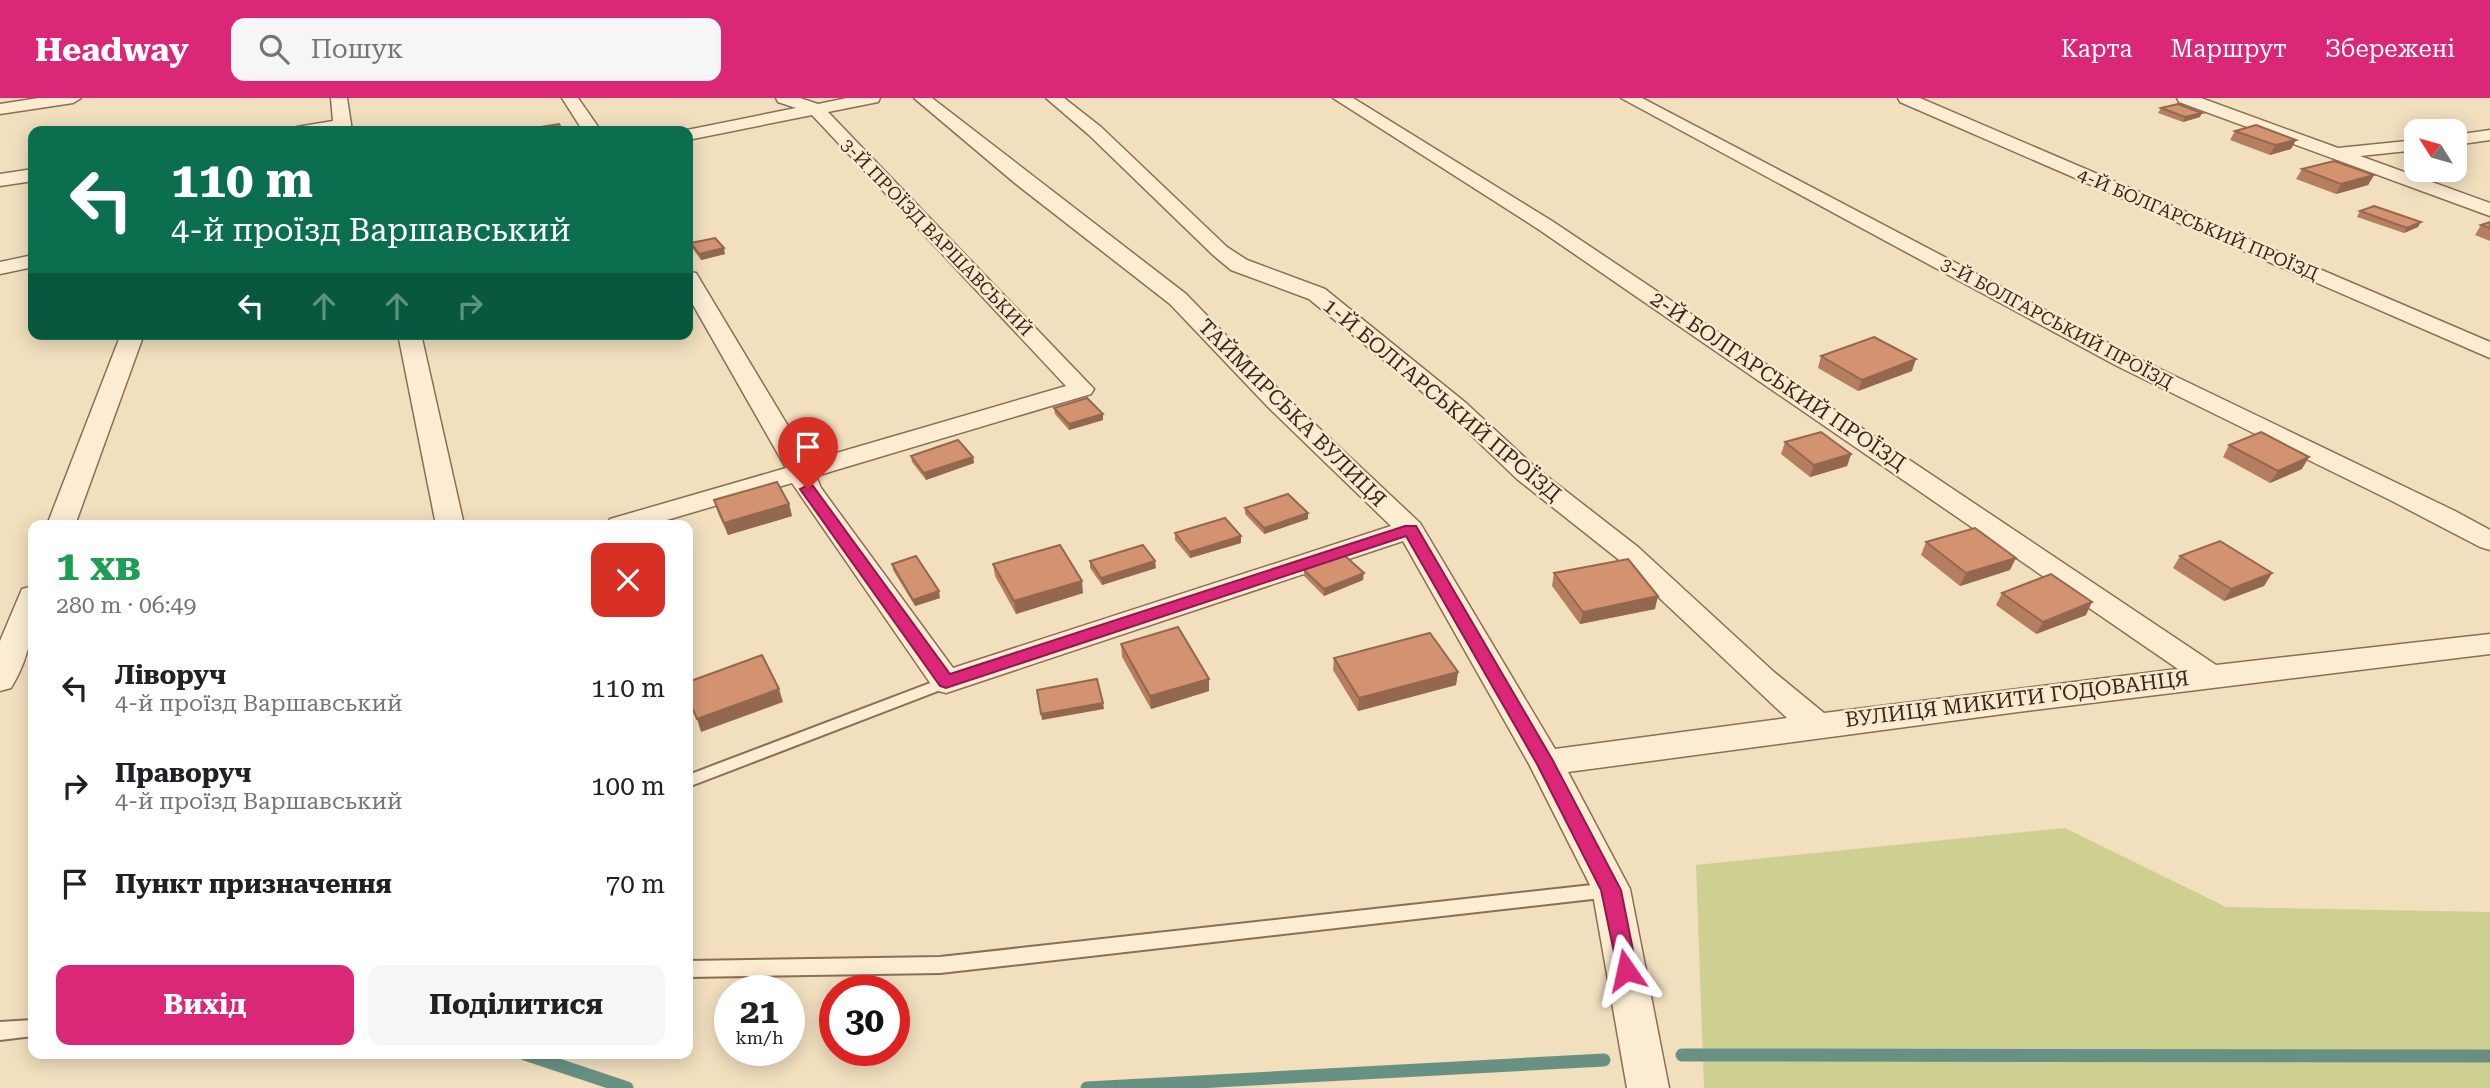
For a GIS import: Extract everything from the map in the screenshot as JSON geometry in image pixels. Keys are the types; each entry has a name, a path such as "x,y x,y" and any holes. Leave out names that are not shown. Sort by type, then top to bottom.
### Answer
{"street":[{"path":"0,110 73,98"},
{"path":"340,98 343,126"},
{"path":"570,98 589,126"},
{"name":"3-Й ПРОЇЗД ВАРШАВСЬКИЙ","path":"784,98 816,109 1082,389 801,470"},
{"path":"693,134 872,98"},
{"name":"ТАЙМИРСЬКА ВУЛИЦЯ","path":"922,98 1023,180 1178,299 1277,402 1410,529 1546,763 1611,890 1648,1088"},
{"name":"1-Й БОЛГАРСЬКИЙ ПРОЇЗД","path":"1054,98 1096,131 1220,251 1239,265 1317,294 1457,408 1527,473 1628,553 1763,680 1816,725"},
{"name":"2-Й БОЛГАРСЬКИЙ ПРОЇЗД","path":"1341,98 1545,225 2209,675"},
{"name":"3-Й БОЛГАРСЬКИЙ ПРОЇЗД","path":"1629,98 2126,361 2290,443 2372,479 2490,541"},
{"name":"4-Й БОЛГАРСЬКИЙ ПРОЇЗД","path":"1906,98 2490,351"},
{"path":"2185,98 2490,210"},
{"path":"2468,138 2490,135"},
{"path":"2337,153 2404,146"},
{"path":"0,180 28,176"},
{"path":"0,268 28,262"},
{"path":"693,286 801,470 808,489 946,682 1410,529"},
{"path":"63,520 131,340"},
{"path":"410,340 449,520"},
{"path":"636,520 801,470"},
{"path":"0,680 28,609"},
{"name":"ВУЛИЦЯ МИКИТИ ГОДОВАНЦЯ","path":"1546,763 1816,725 2209,675 2490,644"}],"lane":[{"path":"693,779 946,682"},
{"path":"693,969 940,965 1611,890"},
{"path":"0,1031 28,1028"}],"green space":[{"path":"2065,828 2226,907 2490,912 2490,1088 1704,1088 1696,865"}],"building":[{"path":"2178,104 2202,113 2185,117 2161,108"},
{"path":"2256,125 2296,140 2275,145 2235,131"},
{"path":"2334,161 2374,175 2341,184 2302,169"},
{"path":"2374,206 2421,222 2407,228 2360,211"},
{"path":"715,238 724,248 699,254 693,243"},
{"path":"1874,337 1916,359 1862,380 1821,356"},
{"path":"1087,398 1103,414 1069,424 1054,408"},
{"path":"1821,432 1851,454 1814,465 1785,442"},
{"path":"2261,432 2309,457 2278,471 2229,445"},
{"path":"958,440 973,457 924,473 911,456"},
{"path":"777,482 789,504 724,523 714,500"},
{"path":"1288,494 1308,513 1264,528 1245,508"},
{"path":"1225,518 1241,536 1190,552 1175,533"},
{"path":"1975,528 2016,558 1966,573 1926,542"},
{"path":"2220,541 2272,573 2231,589 2180,556"},
{"path":"1060,545 1082,581 1014,601 993,564"},
{"path":"1143,545 1155,561 1101,578 1090,561"},
{"path":"1344,555 1364,573 1324,589 1304,570"},
{"path":"916,556 939,591 913,600 892,564"},
{"path":"1628,559 1658,596 1583,612 1554,573"},
{"path":"2051,574 2092,602 2043,622 2002,593"},
{"path":"1178,627 1209,679 1150,696 1121,644"},
{"path":"1430,633 1458,672 1359,698 1334,658"},
{"path":"762,655 779,689 697,719 693,710 693,680"},
{"path":"1097,679 1103,703 1041,714 1037,690"}],"waterway":[{"path":"1682,1055 2490,1056"},
{"path":"540,1059 627,1088"},
{"path":"1087,1088 1604,1060"}],"route":[{"path":"808,489 946,682 1245,586 1410,529 1546,763 1611,890 1626,970"}]}
